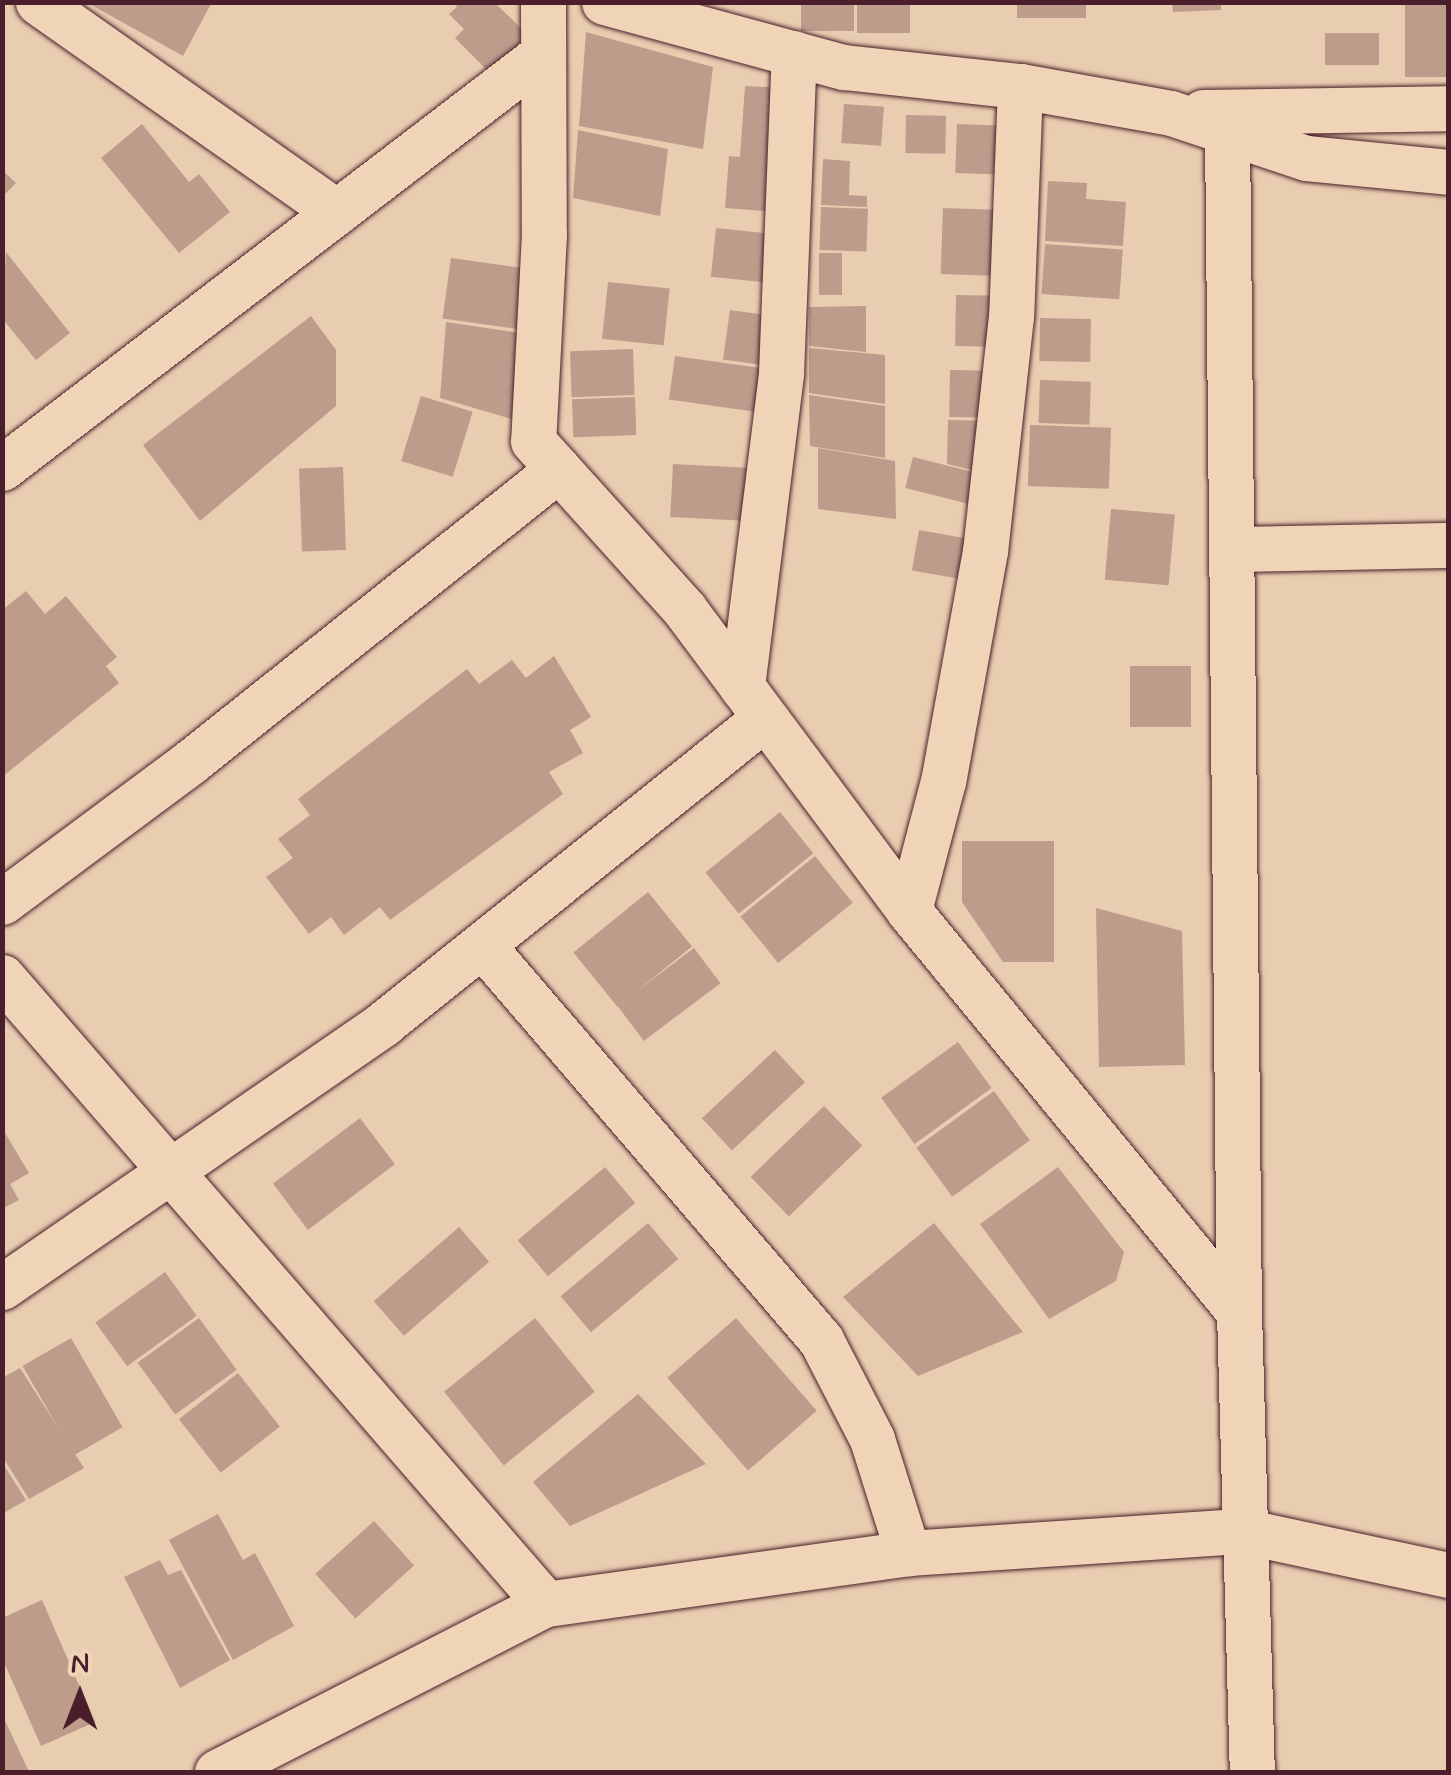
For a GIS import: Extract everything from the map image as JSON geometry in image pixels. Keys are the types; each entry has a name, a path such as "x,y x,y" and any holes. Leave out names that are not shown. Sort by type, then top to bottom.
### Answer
{"street":[{"path":"38,2 337,212"},
{"path":"543,2 544,234 534,441 685,610 909,911 1239,1312"},
{"path":"604,2 714,17 794,53 844,67 1020,86 1171,114 1306,158 1448,172"},
{"path":"2,1287 384,1023 482,945 754,703 781,373 794,53"},
{"path":"2,468 543,54"},
{"path":"909,911 943,781 985,551 1010,316 1020,86"},
{"path":"1171,114 1448,108"},
{"path":"1227,132 1239,1312 1252,1772"},
{"path":"2,902 189,763 558,469"},
{"path":"1234,549 1448,546"},
{"path":"482,945 820,1340 872,1439 908,1553"},
{"path":"2,976 546,1604"},
{"path":"217,1772 546,1604 908,1553 1243,1531 1448,1575"}],"building":[{"path":"86,2 212,2 183,56"},
{"path":"453,2 494,2 528,35 490,73 455,38 464,29 449,14 457,7"},
{"path":"801,2 854,2 854,31 801,31"},
{"path":"857,2 910,2 910,33 857,33"},
{"path":"1172,2 1221,2 1221,10 1173,12"},
{"path":"1405,2 1448,2 1448,77 1405,77"},
{"path":"1017,3 1086,3 1086,18 1017,18"},
{"path":"586,32 713,67 703,149 579,126"},
{"path":"1325,33 1379,33 1379,65 1325,65"},
{"path":"745,86 788,88 779,212 725,208 729,156 740,157"},
{"path":"844,104 884,107 881,146 841,143"},
{"path":"906,115 946,116 945,154 905,153"},
{"path":"142,124 189,182 199,174 230,212 179,253 101,158"},
{"path":"957,124 1008,126 1006,175 955,173"},
{"path":"578,130 668,149 660,216 573,198"},
{"path":"823,159 850,161 849,195 867,196 867,207 821,205"},
{"path":"2,170 16,183 2,197"},
{"path":"1048,181 1087,183 1086,199 1126,202 1123,246 1045,241"},
{"path":"821,207 868,209 866,252 819,250"},
{"path":"943,208 995,210 993,276 941,274"},
{"path":"716,228 777,234 772,283 711,277"},
{"path":"1045,244 1123,249 1119,299 1042,294"},
{"path":"6,252 70,333 36,360 2,318"},
{"path":"819,253 842,253 842,295 819,295"},
{"path":"451,258 525,268 517,329 443,318"},
{"path":"608,282 670,288 664,345 602,339"},
{"path":"956,295 996,296 995,347 955,346"},
{"path":"866,306 866,352 809,346 809,307"},
{"path":"730,310 774,316 767,366 723,360"},
{"path":"311,316 336,350 336,406 200,521 143,445"},
{"path":"1040,318 1091,319 1090,362 1039,361"},
{"path":"446,322 520,333 512,419 440,398"},
{"path":"809,348 885,355 885,404 809,393"},
{"path":"633,349 635,395 572,397 570,351"},
{"path":"675,356 766,369 760,412 669,400"},
{"path":"950,370 995,371 994,418 949,417"},
{"path":"1040,380 1091,382 1089,425 1038,423"},
{"path":"809,395 885,406 885,458 810,446"},
{"path":"421,396 473,412 453,477 401,461"},
{"path":"635,397 636,435 573,437 572,399"},
{"path":"948,420 993,421 980,472 947,464"},
{"path":"1030,425 1111,428 1109,489 1028,486"},
{"path":"818,448 895,461 896,519 818,509"},
{"path":"913,457 979,473 971,505 905,488"},
{"path":"673,464 747,468 744,521 670,517"},
{"path":"343,467 346,550 302,551 299,469"},
{"path":"1111,509 1175,515 1169,585 1105,580"},
{"path":"919,530 971,539 964,580 912,570"},
{"path":"26,591 45,614 66,596 117,657 106,666 119,683 2,777 2,610"},
{"path":"554,656 591,717 570,730 583,753 549,772 563,794 390,920 380,907 344,935 331,917 309,934 266,877 293,858 278,839 310,815 298,799 467,669 479,684 512,660 526,678"},
{"path":"1130,666 1191,666 1191,727 1130,727"},
{"path":"780,812 813,853 739,914 705,872"},
{"path":"962,841 1054,841 1054,962 1003,962 962,902"},
{"path":"815,856 853,903 778,963 740,916"},
{"path":"648,892 692,946 617,1007 573,952"},
{"path":"1096,908 1182,931 1185,1065 1099,1067"},
{"path":"694,948 720,983 644,1041 617,1006"},
{"path":"958,1042 992,1088 915,1144 881,1098"},
{"path":"775,1050 805,1082 732,1150 702,1118"},
{"path":"994,1091 1030,1140 952,1197 916,1147"},
{"path":"824,1106 862,1146 789,1216 751,1177"},
{"path":"360,1118 395,1164 308,1230 273,1184"},
{"path":"2,1128 29,1173 10,1184 19,1200 2,1209"},
{"path":"605,1167 635,1203 548,1276 518,1240"},
{"path":"1058,1167 1124,1252 1116,1281 1049,1319 980,1224"},
{"path":"648,1223 678,1259 591,1332 561,1296"},
{"path":"934,1223 1023,1332 918,1376 843,1297"},
{"path":"459,1227 489,1262 404,1336 374,1301"},
{"path":"165,1272 197,1316 127,1366 95,1323"},
{"path":"199,1318 237,1370 175,1414 138,1363"},
{"path":"535,1318 595,1392 504,1465 444,1392"},
{"path":"736,1318 817,1411 748,1471 667,1378"},
{"path":"71,1338 122,1427 74,1455 23,1366"},
{"path":"20,1368 84,1468 29,1499 2,1456 2,1378"},
{"path":"238,1373 280,1427 221,1473 179,1419"},
{"path":"638,1394 706,1464 570,1526 533,1482"},
{"path":"2,1462 26,1500 2,1514"},
{"path":"218,1514 243,1560 255,1553 294,1626 233,1660 169,1540"},
{"path":"374,1521 414,1566 355,1618 315,1574"},
{"path":"160,1560 168,1575 181,1570 230,1660 180,1688 124,1577"},
{"path":"42,1600 95,1722 41,1746 2,1658 2,1618"},
{"path":"2,1714 29,1772 2,1772"}]}
